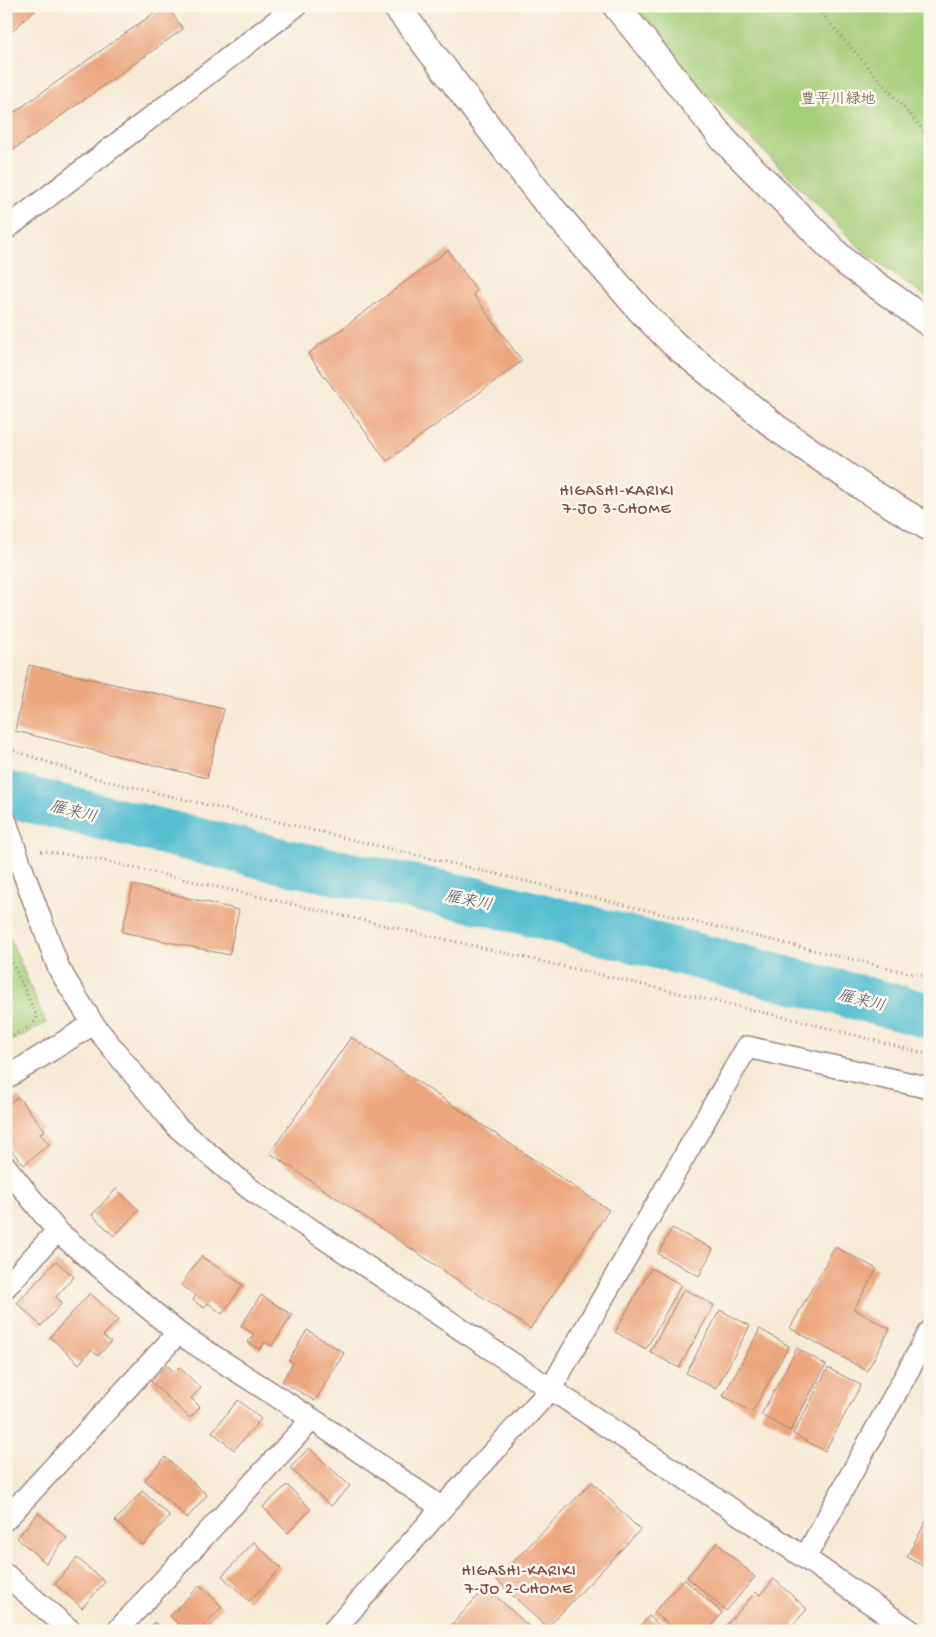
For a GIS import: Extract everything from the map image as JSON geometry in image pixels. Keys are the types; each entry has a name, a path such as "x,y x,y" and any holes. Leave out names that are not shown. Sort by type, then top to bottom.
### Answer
{"street":[{"path":"6,228 296,6"},
{"path":"396,6 540,196 641,311 674,344 778,429 867,490 930,528"},
{"path":"616,6 724,140 845,262 930,324"},
{"path":"9,829 14,866 59,969 93,1024 176,1126 250,1189 805,1558 911,1631"},
{"path":"6,1078 93,1024"},
{"path":"333,1631 550,1390 747,1047 930,1088"},
{"path":"6,1167 57,1231 178,1333 312,1419 442,1508"},
{"path":"6,1287 57,1231"},
{"path":"805,1558 930,1330"},
{"path":"6,1519 178,1333"},
{"path":"117,1631 312,1419"},
{"path":"6,1575 71,1631"}],"path":[{"path":"815,6 930,138"},
{"path":"9,749 94,778 930,978"},
{"path":"39,851 91,858 729,1004 930,1055"},
{"path":"6,949 37,1017 33,1024 6,1040"}],"green space":[{"name":"豊平川緑地","path":"632,6 930,6 930,300 863,251 679,66"},
{"path":"6,929 46,1023 6,1044"}],"building":[{"path":"6,6 39,6 6,37"},
{"path":"164,6 167,6 183,29 6,155 6,118"},
{"path":"448,250 477,291 473,294 522,361 387,461 308,354"},
{"path":"29,665 224,709 207,778 15,731"},
{"path":"133,885 239,910 229,955 122,932"},
{"path":"351,1037 609,1210 530,1329 270,1153"},
{"path":"18,1097 45,1130 40,1134 49,1144 24,1165 6,1144 6,1106"},
{"path":"116,1189 139,1210 114,1236 92,1215"},
{"path":"672,1228 713,1249 699,1276 658,1254"},
{"path":"835,1247 877,1269 854,1309 890,1329 867,1371 790,1328"},
{"path":"201,1256 243,1285 222,1314 208,1303 204,1308 193,1300 196,1295 181,1285"},
{"path":"56,1261 74,1277 56,1297 62,1303 41,1326 17,1303"},
{"path":"651,1268 681,1285 646,1349 615,1332"},
{"path":"684,1289 714,1305 679,1368 650,1352"},
{"path":"90,1293 118,1320 103,1336 111,1342 98,1356 91,1350 79,1364 50,1337"},
{"path":"261,1295 292,1315 272,1346 265,1342 260,1350 248,1342 254,1334 241,1326"},
{"path":"720,1310 750,1326 716,1389 686,1373"},
{"path":"760,1329 789,1346 752,1412 723,1396"},
{"path":"307,1330 344,1353 315,1401 282,1381 293,1363 289,1360"},
{"path":"797,1348 826,1365 790,1431 761,1415"},
{"path":"167,1365 174,1372 179,1367 201,1388 191,1398 200,1407 190,1418 151,1382"},
{"path":"828,1368 861,1385 825,1451 793,1434"},
{"path":"238,1400 261,1419 234,1450 212,1432"},
{"path":"309,1448 350,1486 331,1506 290,1468"},
{"path":"165,1457 207,1495 187,1518 145,1480"},
{"path":"592,1482 640,1530 547,1628 496,1579"},
{"path":"287,1485 311,1509 288,1533 263,1507"},
{"path":"142,1491 170,1516 143,1545 115,1521"},
{"path":"38,1513 67,1538 46,1563 17,1538"},
{"path":"928,1517 930,1517 930,1570 907,1557"},
{"path":"254,1542 281,1568 249,1601 222,1576"},
{"path":"717,1543 755,1577 726,1611 687,1577"},
{"path":"77,1558 105,1582 82,1608 55,1584"},
{"path":"684,1579 722,1613 707,1631 676,1631 654,1612"},
{"path":"774,1579 807,1609 793,1625 797,1629 796,1631 721,1631 756,1592 760,1595"},
{"path":"200,1585 222,1607 198,1631 185,1631 170,1616"},
{"path":"486,1587 534,1631 446,1631"},
{"path":"649,1616 665,1631 636,1631"},
{"path":"155,1622 163,1631 146,1631"}],"waterway":[{"name":"雁来川","path":"6,794 287,862 485,902 930,1016"}],"district":[{"name":"HIGASHI-KARIKI 7-JO 3-CHOME","path":"617,498"},
{"name":"HIGASHI-KARIKI 7-JO 2-CHOME","path":"519,1578"}]}
